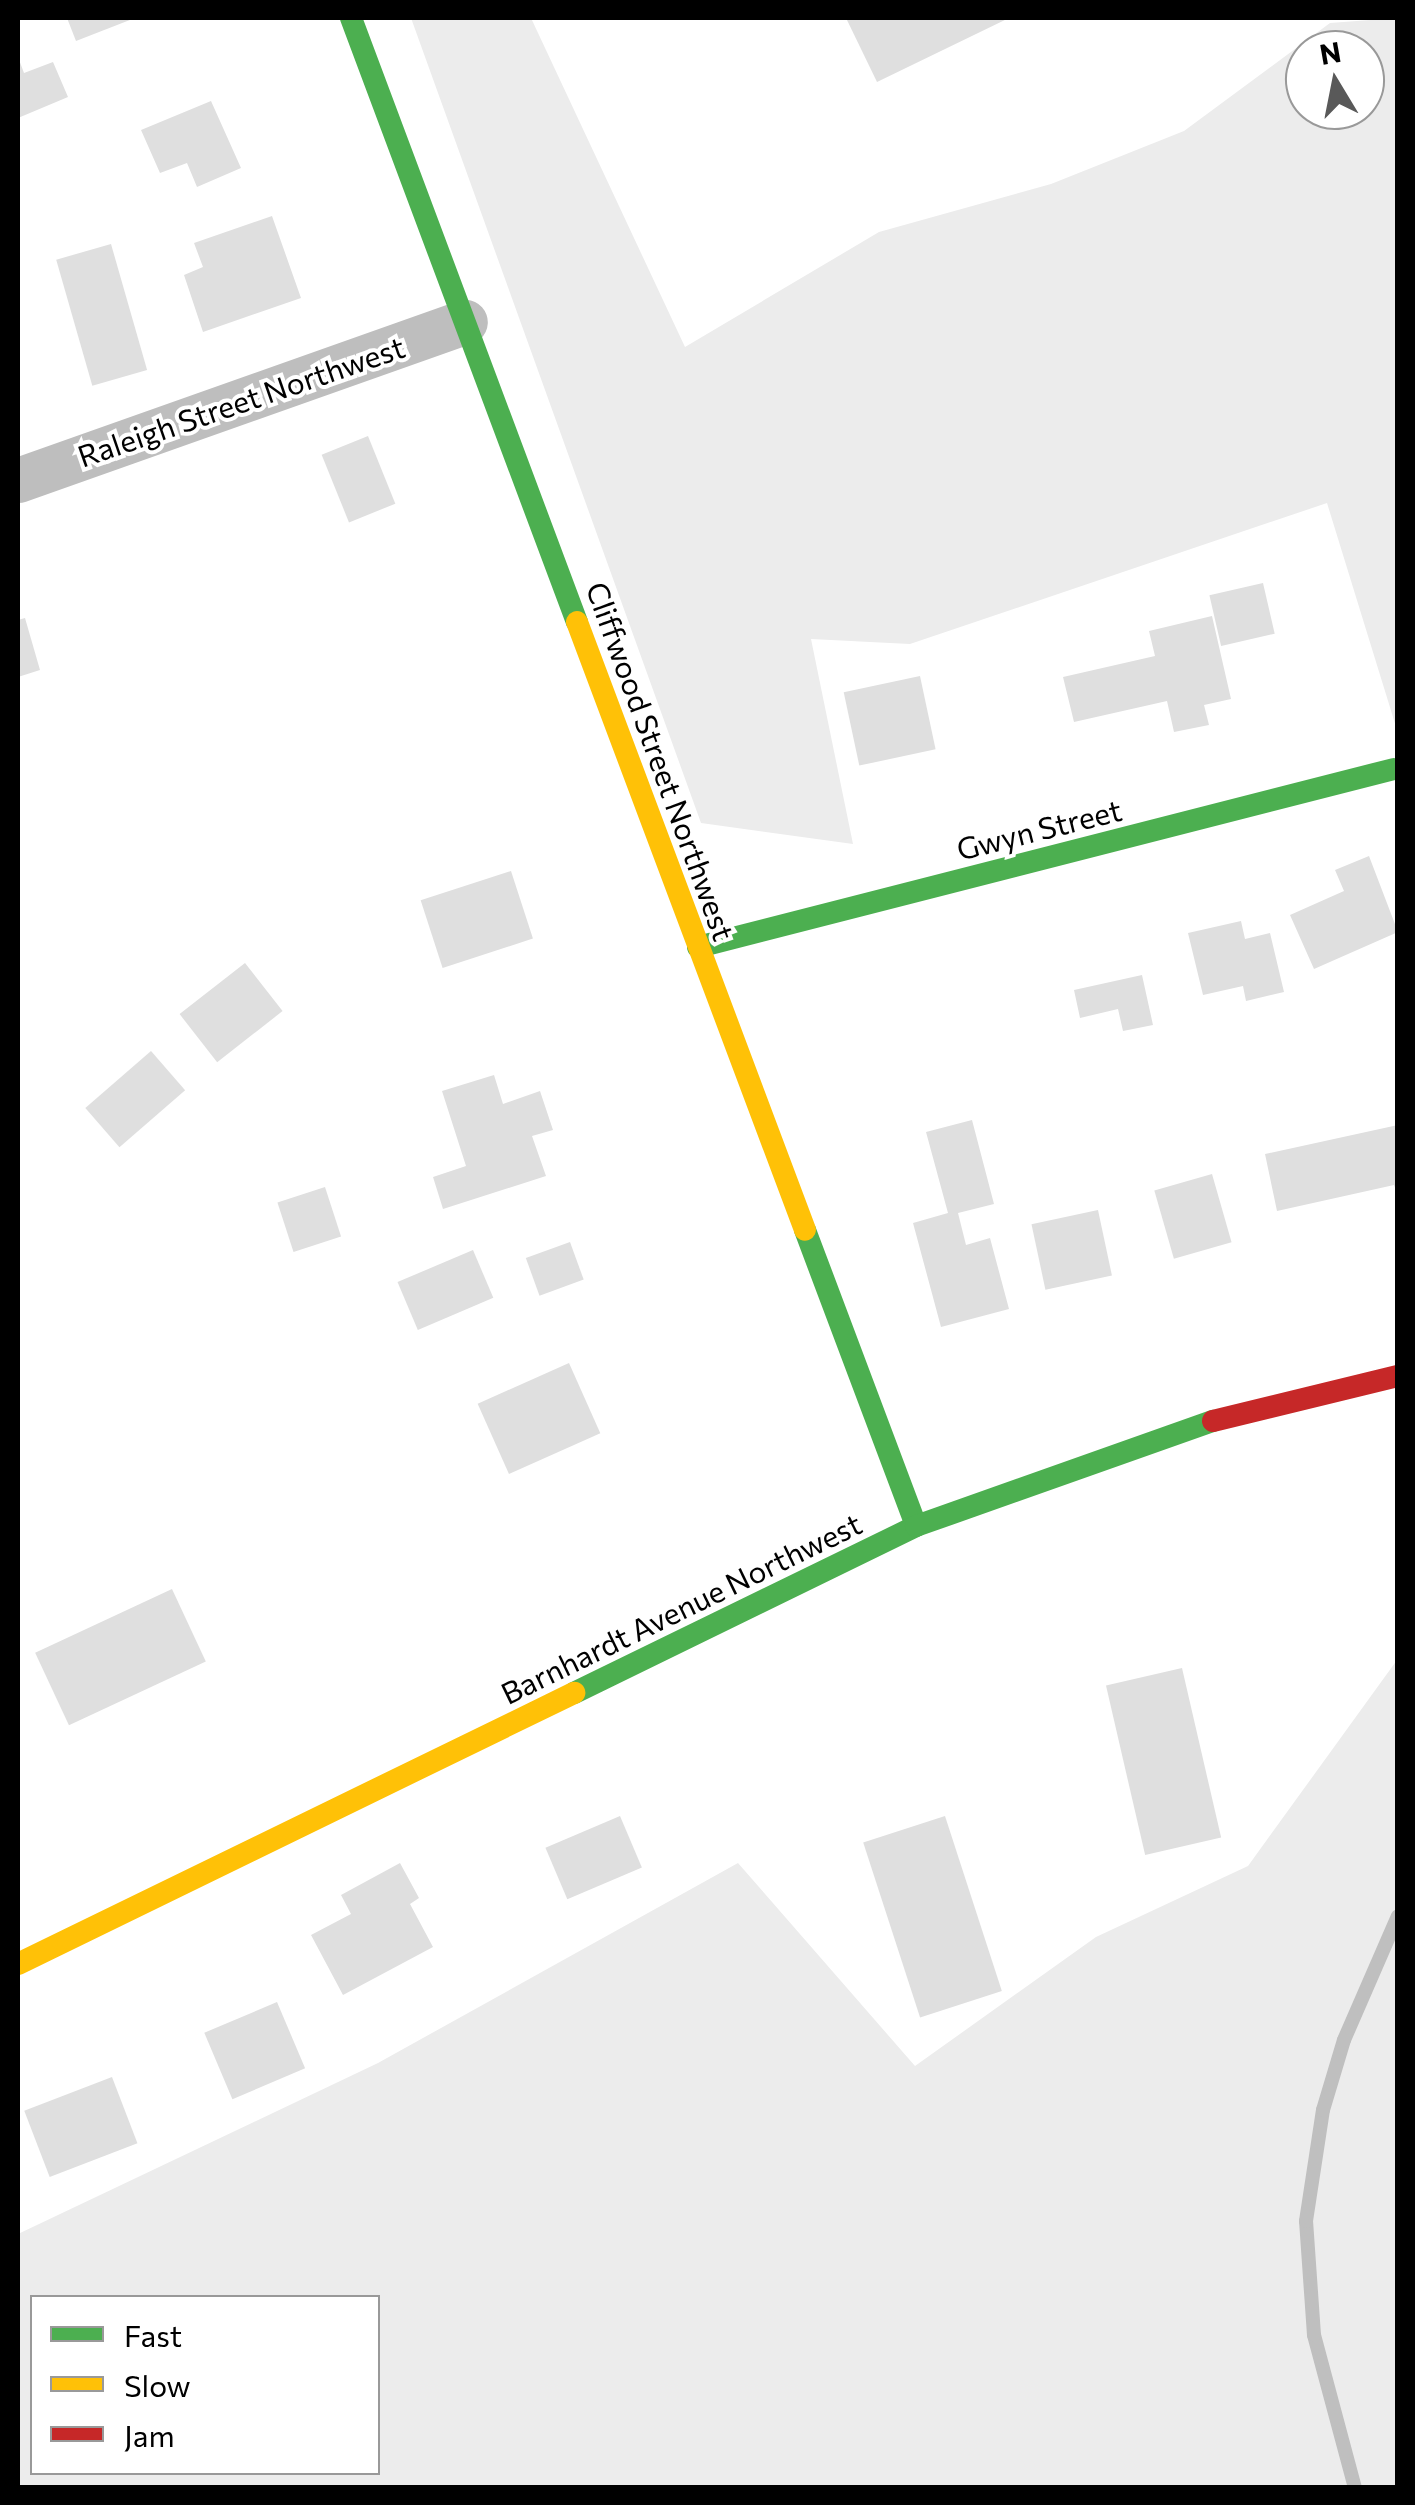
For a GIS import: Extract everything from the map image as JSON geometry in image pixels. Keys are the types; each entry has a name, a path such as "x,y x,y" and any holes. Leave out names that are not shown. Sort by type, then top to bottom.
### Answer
{"street":[{"name":"Cliffwood Street Northwest","path":"351,18 916,1526"},
{"name":"Raleigh Street Northwest","path":"18,480 465,322"},
{"name":"Gwyn Street","path":"698,947 1394,769"},
{"name":"Barnhardt Avenue Northwest","path":"18,1964 916,1526 989,1495 1215,1420 1398,1376"}],"shaded area":[{"path":"411,18 531,18 685,347 879,232 1051,184 1184,131 1285,56 1285,130 1385,130 1385,30 1321,30 1330,23 1397,18 1397,730 1327,503 910,644 811,639 853,844 701,823"},
{"path":"1397,1660 1397,2487 18,2487 18,2234 378,2063 738,1863 915,2066 1096,1937 1248,1866"}],"building":[{"path":"67,18 135,18 76,41"},
{"path":"846,18 1009,18 877,82"},
{"path":"18,57 24,73 53,62 68,97 18,118"},
{"path":"211,101 241,168 197,187 187,163 160,173 141,130"},
{"path":"272,216 301,298 203,332 184,275 203,267 194,243"},
{"path":"111,244 147,370 92,386 56,260"},
{"path":"368,436 395,504 349,522 322,455"},
{"path":"1263,583 1275,634 1221,646 1209,595"},
{"path":"1212,616 1231,699 1204,705 1209,725 1174,732 1167,701 1074,722 1063,677 1155,656 1149,631"},
{"path":"25,618 40,670 18,677 18,620"},
{"path":"920,676 936,749 859,766 844,692"},
{"path":"1369,856 1398,932 1314,969 1290,915 1344,891 1335,870"},
{"path":"511,871 533,939 443,968 421,900"},
{"path":"1241,921 1245,939 1270,933 1284,992 1246,1001 1243,986 1203,995 1188,933"},
{"path":"245,963 283,1011 217,1062 180,1014"},
{"path":"1142,975 1153,1025 1123,1031 1118,1009 1080,1018 1074,990"},
{"path":"151,1051 185,1090 119,1147 85,1108"},
{"path":"494,1075 503,1104 540,1091 553,1130 532,1136 546,1176 443,1209 433,1177 466,1166 442,1091"},
{"path":"972,1120 994,1204 958,1213 966,1245 990,1238 1009,1309 941,1327 913,1223 948,1213 926,1132"},
{"path":"1398,1125 1398,1196 1394,1185 1277,1211 1265,1154"},
{"path":"1212,1174 1232,1242 1174,1259 1154,1191"},
{"path":"325,1187 341,1236 294,1252 277,1202"},
{"path":"1098,1210 1112,1276 1045,1290 1031,1224"},
{"path":"570,1242 584,1280 540,1296 526,1258"},
{"path":"473,1250 493,1298 418,1330 398,1282"},
{"path":"569,1363 600,1433 509,1474 478,1404"},
{"path":"172,1589 206,1662 69,1725 35,1653"},
{"path":"1182,1668 1221,1838 1145,1855 1106,1686"},
{"path":"620,1816 642,1868 567,1899 545,1848"},
{"path":"945,1816 1002,1991 920,2018 863,1843"},
{"path":"400,1863 419,1898 410,1904 433,1947 343,1995 311,1935 351,1914 341,1895"},
{"path":"277,2002 305,2068 232,2099 204,2033"},
{"path":"112,2077 137,2143 50,2177 24,2111"}],"waterway":[{"path":"1355,2488 1314,2335 1306,2221 1323,2110 1344,2040 1398,1916"}],"traffic: fast":[{"path":"351,18 577,622"},
{"path":"698,947 1394,769"},
{"path":"805,1230 916,1526"},
{"path":"574,1693 916,1526 1213,1421"}],"traffic: slow":[{"path":"577,622 805,1230"},
{"path":"18,1964 574,1693"}],"traffic: jam":[{"path":"1213,1421 1398,1376"}]}
